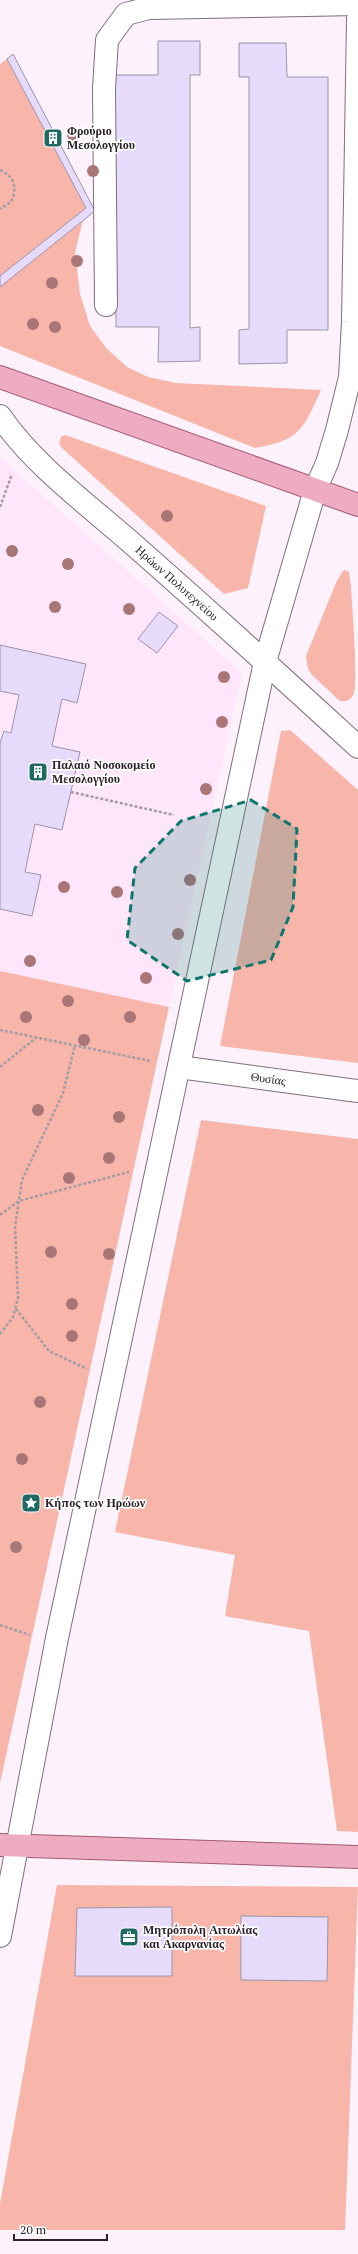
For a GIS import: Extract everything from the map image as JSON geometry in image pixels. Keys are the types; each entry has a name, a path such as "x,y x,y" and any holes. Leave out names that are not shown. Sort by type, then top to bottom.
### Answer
{"main road":[{"path":"0,377 358,505"},
{"path":"9,1846 358,1857"}],"street":[{"path":"106,305 104,88 107,40 126,14 149,8 269,3 358,4"},
{"path":"0,1936 9,1846 57,1638 114,1375 265,662 315,490 327,463 354,377 358,19"},
{"name":"Ηρώων Πολυτεχνείου","path":"0,416 10,430 41,463 265,662 358,747"},
{"name":"Θυσίας","path":"179,1067 358,1092"}],"path":[{"path":"0,170 11,177 15,189 11,202 0,209"},
{"path":"0,507 14,469"},
{"path":"71,792 174,815"},
{"path":"0,1030 179,1067"},
{"path":"0,1067 37,1037"},
{"path":"0,1334 13,1317 16,1309 18,1280 15,1227 22,1180 63,1093 75,1045"},
{"path":"0,1215 19,1201 134,1171 157,1169"},
{"path":"16,1309 49,1351 90,1370 114,1375"}],"highlighted area":[{"path":"251,800 297,829 293,907 271,960 187,981 127,940 135,868 181,821"}],"shaded area":[{"path":"7,59 86,208 75,252 80,294 90,326 107,349 127,367 148,377 176,383 321,390 304,424 291,437 270,445 255,448 0,346 0,64"},
{"path":"65,435 266,506 248,588 224,594 62,448 59,444 61,437"},
{"path":"0,457 242,673 169,1007 0,971"},
{"path":"345,570 349,572 351,586 355,685 352,697 349,700 340,701 312,675 308,669 306,656 336,583 342,572"},
{"path":"290,730 358,790 358,1063 220,1046 281,731"},
{"name":"Κήπος των Ηρώων","path":"0,971 169,1007 0,1783"},
{"path":"201,1120 358,1139 358,1832 337,1831 309,1631 225,1616 235,1555 115,1532"},
{"path":"57,1885 358,1887 345,2230 0,2230 0,2204"}],"building":[{"path":"158,41 200,41 200,75 190,75 190,328 200,327 200,361 158,362 159,327 116,327 115,75 158,75"},
{"path":"239,43 286,43 287,77 328,77 328,330 287,330 287,363 239,364 239,330 249,329 249,77 239,77"},
{"name":"Φρούριο Μεσολογγίου","path":"13,54 95,211 0,287 0,276 86,208 7,59"},
{"path":"159,612 178,626 157,653 138,639"},
{"name":"Παλαιό Νοσοκομείο Μεσολογγίου","path":"0,645 86,664 77,703 62,699 52,746 80,752 62,830 35,824 25,872 41,875 32,916 0,909 0,743 4,731 11,733 19,695 0,691"},
{"path":"172,1907 172,1976 75,1976 77,1908"},
{"path":"241,1916 328,1917 327,1981 241,1980"}],"place":[{"name":"Φρούριο Μεσολογγίου","path":"53,138"},
{"name":"Παλαιό Νοσοκομείο Μεσολογγίου","path":"38,772"},
{"name":"Κήπος των Ηρώων","path":"31,1503"},
{"name":"Μητρόπολη Αιτωλίας και Ακαρνανίας","path":"129,1937"}]}
